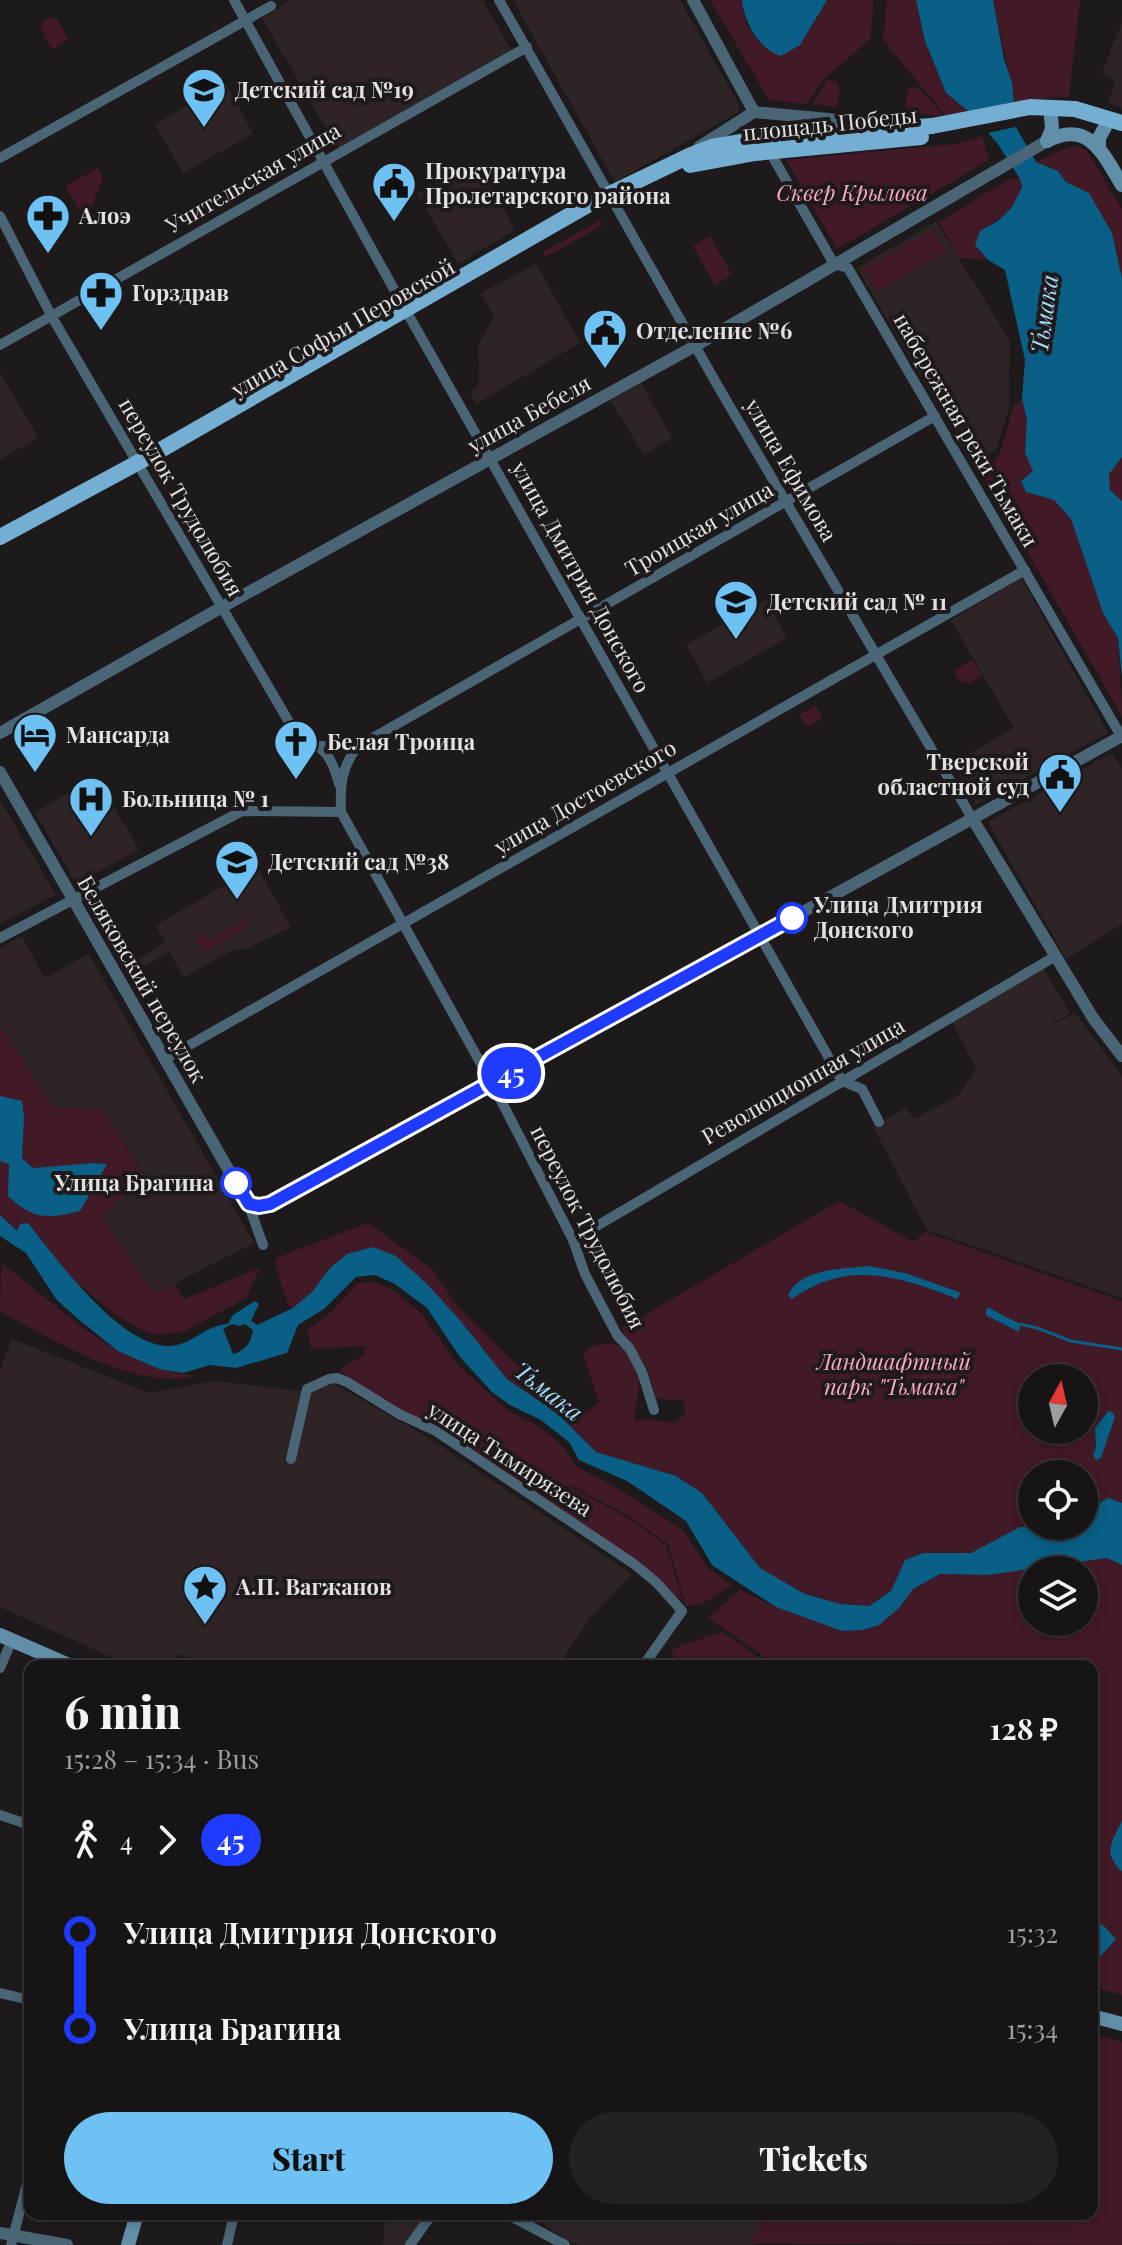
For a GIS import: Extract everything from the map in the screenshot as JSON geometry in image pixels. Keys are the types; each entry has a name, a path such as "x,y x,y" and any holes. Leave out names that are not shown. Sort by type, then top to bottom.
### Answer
{"main road":[{"path":"950,127 1044,112 1080,110 1114,125 1122,133"},
{"path":"1044,112 1052,129 1047,141"},
{"path":"1114,125 1100,134 1099,148 1122,185"},
{"name":"площадь Победы","path":"710,154 780,136 950,127"},
{"name":"площадь Победы","path":"710,154 770,152 950,127"},
{"name":"улица Бебеля","path":"1047,141 1062,134 1078,134 1099,148"},
{"path":"770,152 772,143 780,136"},
{"name":"улица Софьи Перовской","path":"611,197 710,154"},
{"name":"улица Софьи Перовской","path":"0,546 407,311 681,158 710,154"},
{"name":"улица Софьи Перовской","path":"0,537 138,466"},
{"path":"6,1637 58,1660"},
{"path":"1098,2018 1122,2024"},
{"path":"130,2245 136,2220"}],"street":[{"name":"улица Дмитрия Донского","path":"234,0 842,1081 862,1089 879,1122"},
{"name":"улица Ефимова","path":"499,0 695,346 1054,957"},
{"path":"681,158 754,112 693,0"},
{"path":"0,158 276,3"},
{"name":"Учительская улица","path":"0,345 527,47"},
{"name":"площадь Победы","path":"754,112 916,127"},
{"name":"улица Бебеля","path":"0,733 695,346 1047,141"},
{"name":"набережная реки Тьмаки","path":"770,152 834,264 848,268 1122,736"},
{"name":"переулок Трудолюбия","path":"0,216 52,317 289,722 331,758 340,787"},
{"name":"Троицкая улица","path":"357,747 935,416"},
{"name":"улица Достоевского","path":"165,1059 1025,570"},
{"path":"263,1245 250,1204 270,1204 1122,736"},
{"path":"0,938 242,811 341,812 340,787 345,767 357,747 320,746"},
{"name":"Беляковский переулок","path":"0,772 250,1204"},
{"name":"переулок Трудолюбия","path":"341,812 492,1084 573,1240 585,1274 617,1335 630,1349 642,1372 654,1410"},
{"path":"1054,957 1122,1056"},
{"name":"Революционная улица","path":"573,1240 1054,957"},
{"name":"улица Тимирязева","path":"291,1459 307,1389 329,1379 347,1382 399,1414 436,1431 612,1549 657,1583 682,1611 647,1660"},
{"path":"0,1668 6,1637"},
{"path":"0,1815 24,1823"},
{"path":"0,1993 24,1999"},
{"path":"24,2190 8,2238 67,2245"},
{"path":"227,2245 233,2220"},
{"path":"410,2245 428,2220"},
{"path":"518,2220 565,2245"}],"shaded area":[{"path":"292,0 483,0 511,50 338,149 262,18"},
{"path":"513,0 680,0 739,105 738,112 615,182"},
{"path":"1122,22 1122,108 1108,103 1115,82 1102,73"},
{"name":"Детский сад №19","path":"226,84 253,134 183,173 155,124"},
{"path":"478,162 515,230 458,264 417,193"},
{"path":"936,222 1010,341 1009,408 996,450 971,462 857,268"},
{"path":"536,264 580,343 476,404 470,392 479,384 478,345 494,317 481,293"},
{"path":"0,373 38,437 0,460"},
{"path":"641,383 672,438 644,455 610,400"},
{"path":"1021,578 1108,733 976,804 953,763 1014,728 951,620"},
{"name":"Детский сад № 11","path":"766,600 787,638 707,683 686,645"},
{"path":"1112,753 1122,768 1122,924 1066,959 988,822"},
{"name":"Больница № 1","path":"97,777 139,850 76,883 35,812"},
{"path":"0,800 56,895 0,924"},
{"name":"Детский сад №38","path":"257,867 291,927 246,949 233,950 184,977 169,952 133,973 129,965 165,943 156,925"},
{"path":"22,936 45,978 89,954 254,1243 154,1294 100,1216 146,1177 103,1110 52,1107 0,1026 0,948"},
{"path":"1043,968 1070,1013 1044,1029 1075,1013 1122,1076 1122,1298 927,1230 873,1126 906,1108 914,1119 958,1096 976,1068 951,1021"},
{"path":"12,1339 149,1393 215,1381 300,1391 334,1384 432,1440 632,1574 590,1618 562,1660 199,1660 178,1654 176,1660 118,1660 0,1607 0,1370"},
{"path":"385,2220 426,2220 408,2245 383,2245"},
{"path":"538,2220 762,2220 752,2243 756,2245 580,2245 566,2240"}],"green space":[{"path":"710,0 742,0 746,24 764,46 800,45 827,0 874,0 870,39 824,79 806,104 769,100"},
{"path":"887,0 916,0 925,41 946,93 968,111 946,116 883,40"},
{"path":"993,0 1080,0 1069,97 1014,104"},
{"path":"51,17 57,19 68,39 55,49 42,29 42,22"},
{"path":"827,80 836,81 840,88 837,107 812,104"},
{"path":"911,87 920,88 943,116 905,112 907,91"},
{"name":"Сквер Крылова","path":"982,136 989,160 837,249 786,160 957,144"},
{"path":"1077,146 1086,150 1122,209 1122,278 1112,233 1089,193 1066,182 1058,171 1036,162"},
{"path":"97,168 103,177 92,205 81,214 65,187"},
{"path":"1009,179 1020,179 1019,196 1009,210 980,231 980,252 988,260 959,258 939,222"},
{"path":"600,220 603,225 546,257 543,252"},
{"path":"934,229 947,251 877,291 864,269"},
{"path":"710,236 732,275 715,285 693,246"},
{"path":"1022,399 1027,420 1025,453 1033,471 1026,492 1054,500 1071,519 1103,613 1118,638 1122,716 983,475 1000,453 1014,405"},
{"path":"1122,457 1122,501 1110,490 1109,474"},
{"path":"973,660 982,676 969,684 966,680 961,683 954,671"},
{"path":"815,705 823,718 807,727 799,715"},
{"path":"246,920 249,926 204,952 196,938 204,934 209,941"},
{"path":"0,1026 52,1106 103,1110 146,1178 101,1216 154,1294 174,1284 184,1299 260,1268 247,1297 182,1333 149,1334 113,1313 72,1279 28,1223 17,1231 0,1215"},
{"name":"Ландшафтный парк \"Тьмака\"","path":"839,1201 914,1242 925,1232 1122,1301 1122,1503 1109,1498 1098,1506 1098,1460 1018,1460 1018,1528 971,1553 923,1553 906,1560 891,1591 869,1606 840,1604 805,1594 760,1568 702,1493 676,1476 596,1452 557,1413 507,1379 459,1319 396,1256 330,1268 313,1291 293,1308 288,1305 275,1263 278,1257 368,1223 433,1270 458,1307 522,1370 584,1413 599,1403 583,1353 603,1344 613,1344 629,1353 638,1371 635,1421 643,1419 674,1423 685,1415 683,1401 656,1398 647,1368 621,1329"},
{"path":"2,1263 69,1317 117,1349 142,1362 197,1376 172,1379 121,1370 70,1349 0,1312"},
{"path":"375,1282 396,1292 423,1315 456,1363 507,1410 540,1427 564,1447 575,1466 612,1485 683,1530 709,1569 732,1585 702,1604 686,1606 668,1544 629,1516 570,1485 536,1496 363,1388 339,1370 364,1355 365,1346 311,1349 307,1330 329,1314 358,1283"},
{"path":"570,1487 628,1518 666,1545 683,1602 639,1565 538,1497"},
{"path":"1107,1558 1122,1565 1122,1820 1112,1841 1111,1853 1122,1872 1122,1995 1098,1988 1098,1660 769,1660 708,1618 740,1590 842,1631 863,1630 899,1608 913,1589 940,1574 988,1575 1018,1571 1018,1636 1098,1636 1098,1559"},
{"path":"722,1632 762,1660 680,1660 670,1653 675,1648"},
{"path":"1098,2036 1122,2042 1122,2245 752,2243 762,2220 1098,2220"}],"water":[{"path":"742,0 827,0 800,45 781,56 766,48 754,34"},
{"name":"Тьмака","path":"916,0 993,0 1004,59 1012,83 1017,129 1036,162 1058,171 1066,182 1089,193 1112,233 1122,278 1122,457 1109,474 1110,490 1122,501 1122,678 1118,638 1103,613 1071,519 1054,500 1026,492 1021,481 1033,471 1025,453 1027,420 1022,399 1025,360 1005,270 988,260 975,245 980,231 998,221 1012,207 1022,187 1020,179 998,144 968,111 946,93 925,41"},
{"path":"0,1096 22,1101 22,1158 33,1168 107,1164 80,1211 41,1216 25,1210 8,1196 9,1164 0,1161"},
{"path":"0,1215 17,1231 20,1224 28,1223 73,1278 112,1318 153,1343 172,1346 213,1327 228,1324 233,1315 255,1301 259,1304 251,1321 257,1325 293,1308 347,1254 373,1247 396,1256 459,1319 507,1379 557,1413 596,1452 676,1476 702,1493 760,1568 805,1594 840,1604 869,1606 891,1591 905,1560 923,1553 971,1553 1018,1528 1018,1540 1098,1540 1098,1504 1109,1498 1122,1503 1122,1565 1107,1558 1098,1559 1098,1556 1018,1556 1018,1571 988,1575 940,1574 913,1589 899,1608 879,1625 842,1631 776,1607 712,1565 686,1521 627,1481 579,1460 569,1442 541,1420 492,1392 460,1357 427,1308 395,1284 375,1275 356,1277 324,1309 298,1325 287,1353 236,1368 210,1365 183,1373 159,1369 118,1351 56,1299 26,1253 0,1236","holes":["232,1324 245,1324 253,1330 249,1343 233,1354 223,1329"]},
{"path":"869,1266 905,1273 960,1294 957,1299 894,1278 853,1275 833,1279 792,1299 788,1295 794,1286 812,1275"},
{"path":"989,1308 1020,1324 1019,1332 986,1315"},
{"path":"1108,1411 1112,1412 1115,1417 1101,1458 1096,1460 1093,1455 1098,1444 1098,1424"},
{"path":"1122,1820 1122,1872 1112,1859 1111,1847"},
{"path":"1098,1924 1103,1925 1116,1939 1098,1959"}],"pier":[{"path":"1017,103 1020,126 983,134 965,114"}],"waterway":[{"path":"1020,1324 1071,1341 1122,1349"}],"bus line":[{"name":"45","path":"236,1183 249,1204 270,1204 792,918"}],"place":[{"name":"Детский сад №19","path":"204,129"},
{"name":"Прокуратура Пролетарского района","path":"394,223"},
{"name":"Алоэ","path":"48,255"},
{"name":"Горздрав","path":"101,332"},
{"name":"Отделение №6","path":"605,370"},
{"name":"Детский сад № 11","path":"736,641"},
{"name":"Мансарда","path":"35,774"},
{"name":"Белая Троица","path":"296,781"},
{"name":"Тверской областной суд","path":"1060,814"},
{"name":"Больница № 1","path":"91,838"},
{"name":"Детский сад №38","path":"237,901"},
{"name":"Улица Дмитрия Донского","path":"792,918"},
{"name":"Улица Брагина","path":"236,1183"},
{"name":"А.П. Вагжанов","path":"205,1626"}]}
